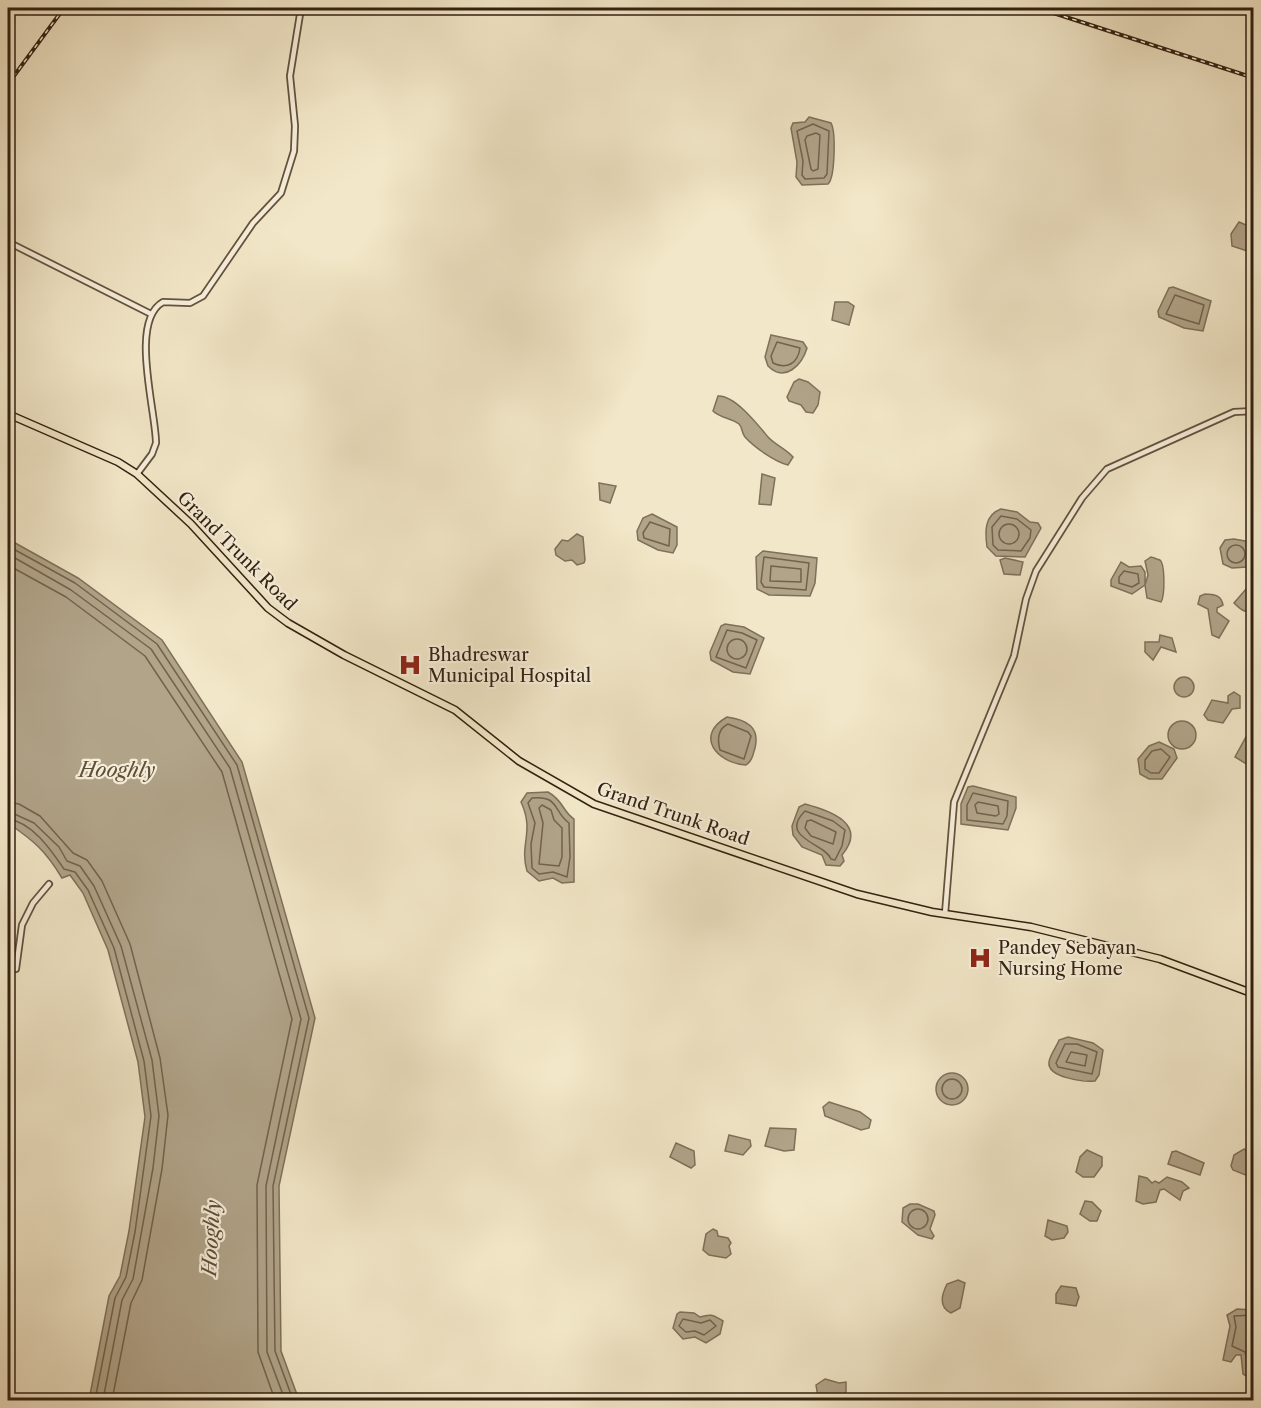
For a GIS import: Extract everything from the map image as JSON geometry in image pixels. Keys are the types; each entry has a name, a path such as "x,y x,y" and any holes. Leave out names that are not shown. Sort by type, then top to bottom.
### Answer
{"main road":[{"name":"Grand Trunk Road","path":"8,414 118,462 137,474 191,524 268,608 288,623 344,655 455,710 519,762 569,791 611,811 683,832 857,894 941,914 1031,927 1161,959 1254,994"}],"street":[{"path":"137,474 152,454 156,443 148,389 146,351 151,314 163,302 190,303 203,296 253,223 281,193 294,150 295,126 290,76 301,8"},
{"path":"8,242 151,314"},
{"path":"941,914 954,802 1014,656 1028,592 1041,563 1083,498 1107,469 1234,412 1254,411"},
{"path":"8,970 16,969 22,925 27,913 49,884"}],"water":[{"path":"809,117 831,123 833,128 833,164 828,184 802,185 796,177 797,162 791,128 793,123 805,122"},
{"path":"1239,222 1253,228 1253,253 1232,246 1231,234"},
{"path":"1173,287 1211,301 1203,331 1184,328 1159,317 1158,311 1169,288"},
{"path":"835,302 848,302 854,306 849,325 832,320"},
{"path":"771,335 803,342 807,348 797,366 792,370 781,373 768,366 765,357"},
{"path":"799,379 808,382 820,392 818,405 813,413 806,412 801,405 789,401 787,397 794,382"},
{"path":"718,396 732,400 739,405 771,440 790,454 793,457 788,465 754,445 745,437 739,424 713,411"},
{"path":"762,474 775,478 771,505 759,504"},
{"path":"599,483 616,486 610,503 600,500"},
{"path":"1001,509 1017,512 1030,522 1038,523 1041,528 1025,557 996,556 987,547 987,525 991,515"},
{"path":"652,514 677,527 677,545 673,553 658,550 638,540 637,531 643,518"},
{"path":"577,534 583,537 585,560 584,563 577,565 572,560 565,561 556,555 555,549 562,540 568,541"},
{"name":"Hooghly","path":"8,539 78,578 162,640 242,762 315,1018 279,1186 281,1351 299,1400 89,1400 109,1296 120,1276 129,1231 145,1117 138,1062 108,950 83,893 70,875 62,878 38,847 8,823"},
{"path":"1225,540 1245,541 1252,548 1247,567 1232,568 1223,564 1220,548"},
{"path":"763,551 817,558 815,583 810,596 769,595 757,589 756,557"},
{"path":"1151,557 1160,560 1164,580 1161,602 1147,598 1145,585 1148,575 1145,561"},
{"path":"1005,558 1023,562 1020,575 1004,574 1000,560"},
{"path":"1121,562 1129,567 1141,566 1145,572 1145,585 1132,594 1111,586 1111,580"},
{"path":"1246,589 1253,591 1253,610 1245,611 1234,603"},
{"path":"1205,594 1221,599 1223,605 1217,608 1217,612 1229,621 1219,638 1212,635 1208,609 1198,604 1200,596"},
{"path":"725,624 744,627 764,638 750,674 733,672 711,660 710,652 721,626"},
{"path":"1160,635 1172,638 1176,652 1161,647 1153,660 1145,652 1145,642 1159,642"},
{"path":"1180,677 1188,677 1194,683 1194,691 1188,697 1180,697 1174,691 1174,683"},
{"path":"1234,692 1240,696 1240,708 1232,709 1223,723 1208,720 1204,715 1212,700 1228,703 1228,696"},
{"path":"727,717 746,723 756,735 751,760 746,765 726,759 713,747 712,732 717,724"},
{"path":"1182,721 1192,725 1196,735 1192,745 1182,749 1172,745 1168,735 1172,725"},
{"path":"1247,735 1253,735 1253,768 1235,757"},
{"path":"1159,742 1174,749 1177,758 1162,779 1149,779 1140,774 1138,759 1149,746"},
{"path":"973,786 1016,797 1016,808 1008,830 961,824 961,804 968,787"},
{"path":"548,792 574,819 574,882 562,883 553,878 539,881 527,871 525,853 527,822 521,802 527,793"},
{"path":"805,804 835,815 849,827 851,835 849,844 842,855 844,861 840,866 826,865 822,855 802,847 793,835 792,826 799,807"},
{"path":"1068,1037 1093,1043 1103,1050 1099,1075 1095,1081 1068,1078 1054,1072 1050,1067 1050,1059 1059,1040"},
{"path":"952,1073 963,1078 968,1089 963,1100 952,1105 941,1100 936,1089 941,1078"},
{"path":"829,1102 860,1112 871,1120 869,1128 861,1130 825,1116 823,1107"},
{"path":"770,1128 796,1129 794,1150 784,1151 765,1146"},
{"path":"729,1135 750,1140 751,1146 743,1155 725,1151"},
{"path":"676,1143 694,1151 695,1165 691,1168 670,1157"},
{"path":"1244,1149 1253,1153 1253,1178 1233,1170 1231,1166 1234,1155"},
{"path":"1087,1150 1102,1157 1102,1166 1094,1177 1083,1177 1076,1172 1080,1157"},
{"path":"1176,1151 1204,1163 1200,1175 1168,1164 1172,1152"},
{"path":"1139,1176 1147,1178 1152,1183 1155,1181 1159,1183 1167,1177 1182,1182 1189,1188 1183,1191 1180,1200 1164,1189 1160,1190 1156,1202 1143,1204 1136,1201"},
{"path":"1085,1201 1092,1202 1101,1211 1097,1221 1090,1221 1080,1214"},
{"path":"910,1204 918,1204 934,1211 935,1215 930,1229 934,1236 932,1239 918,1235 902,1222 903,1208"},
{"path":"1048,1220 1067,1226 1068,1232 1064,1238 1052,1240 1045,1236"},
{"path":"713,1229 717,1231 718,1236 728,1238 731,1243 729,1246 731,1254 726,1258 709,1255 703,1250 706,1234"},
{"path":"958,1280 965,1283 960,1308 951,1313 944,1307 943,1296 947,1284"},
{"path":"1061,1286 1076,1288 1079,1297 1076,1306 1056,1303 1056,1294"},
{"path":"1237,1309 1253,1310 1253,1380 1243,1374 1241,1355 1236,1355 1231,1362 1223,1360 1230,1326 1227,1315"},
{"path":"680,1312 694,1313 700,1317 711,1315 723,1321 720,1334 706,1343 695,1337 683,1339 673,1328 677,1314"},
{"path":"825,1379 839,1383 846,1382 846,1392 839,1400 824,1400 818,1397 816,1385"}],"railway":[{"path":"8,84 64,8"},
{"path":"1038,8 1254,78"}],"place":[{"name":"Bhadreswar Municipal Hospital","path":"410,665"},
{"name":"Pandey Sebayan Nursing Home","path":"980,958"}]}
